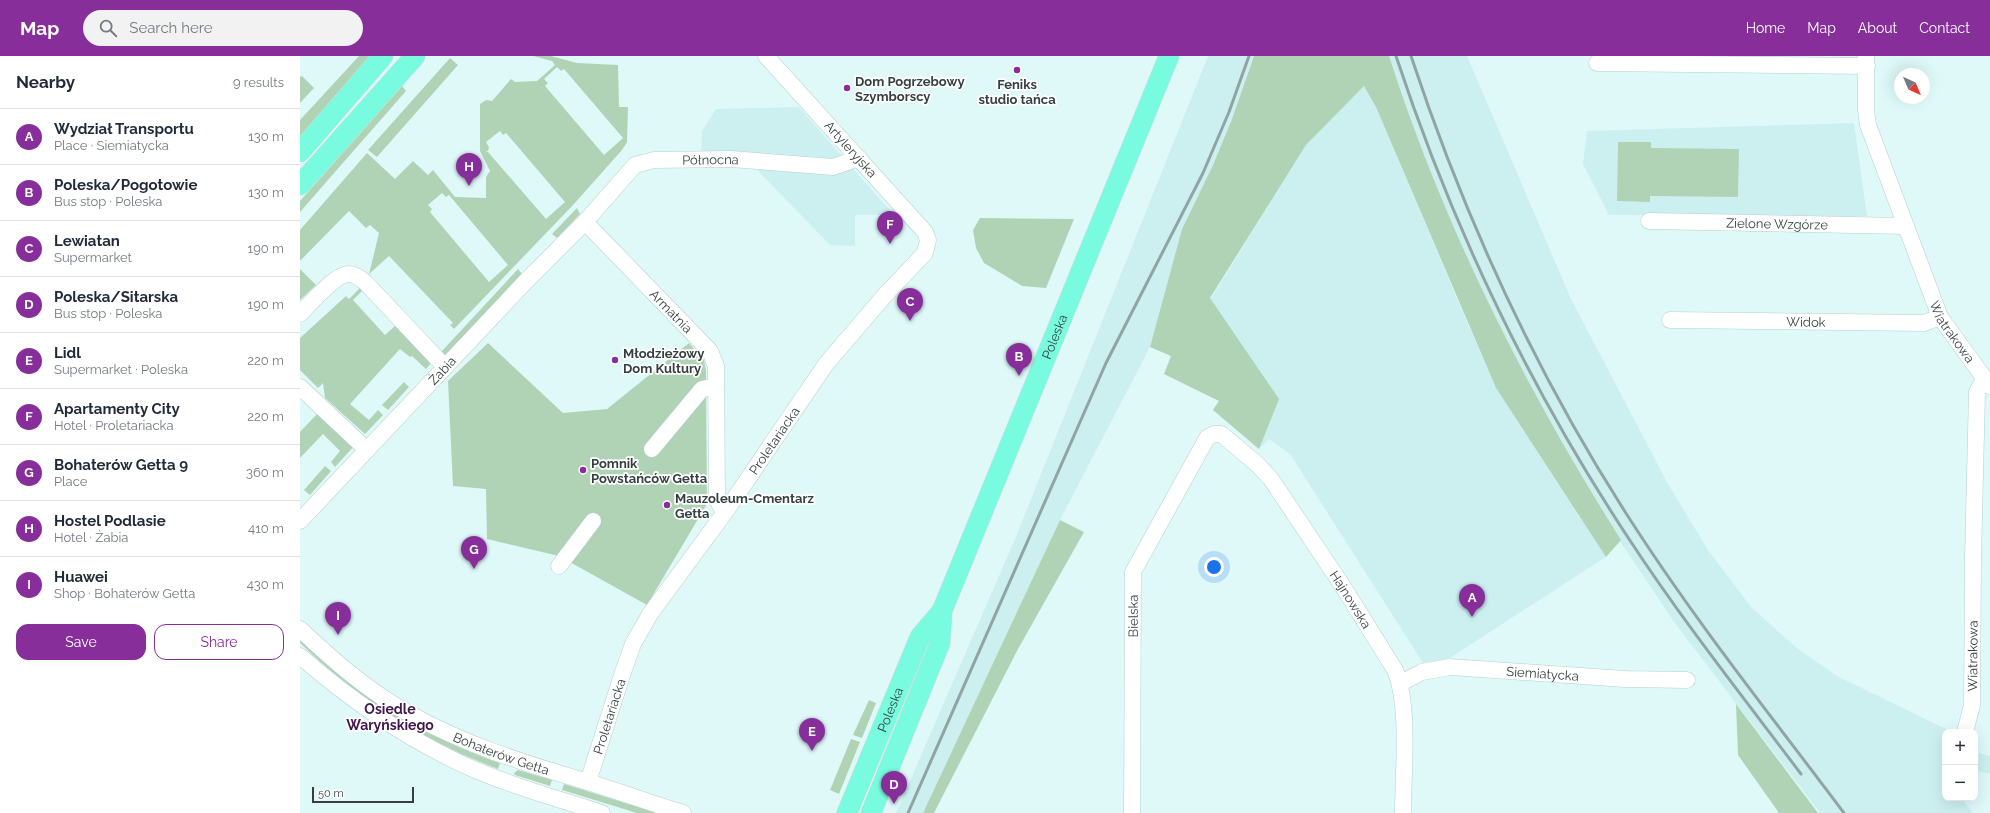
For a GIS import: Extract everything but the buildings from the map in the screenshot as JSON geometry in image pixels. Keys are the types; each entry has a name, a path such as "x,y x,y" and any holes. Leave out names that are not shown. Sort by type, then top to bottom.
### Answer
{"main road":[{"path":"300,152 383,56"},
{"path":"300,185 414,56"},
{"name":"Poleska","path":"847,813 920,637 942,611 1167,58"},
{"name":"Poleska","path":"871,813 940,643 942,611"},
{"path":"858,784 879,793"}],"street":[{"name":"Artyleryjska","path":"766,56 925,232 928,245"},
{"path":"1597,63 1867,61"},
{"name":"Wiatrakowa","path":"1867,61 1866,110 1868,125 1905,226 1940,317 1987,382 1977,392 1972,558 1972,705 1966,729"},
{"name":"Północna","path":"585,222 627,172 635,165 642,162 654,160 731,159 833,167 859,158"},
{"name":"Zielone Wzgórze","path":"1649,221 1905,226"},
{"name":"Żabia","path":"300,521 527,280 585,222"},
{"name":"Armatnia","path":"585,222 710,351 716,366 717,499 724,513"},
{"name":"Proletariacka","path":"588,782 633,644 650,614 724,513 826,364 886,294 925,253 928,245"},
{"path":"300,314 338,277 348,274 358,276 445,367"},
{"name":"Widok","path":"1670,320 1924,323 1940,317"},
{"path":"300,386 367,450"},
{"path":"652,449 702,388 716,386"},
{"name":"Hajnowska","path":"1207,438 1214,434 1220,434 1258,464 1271,480 1342,585 1395,670 1401,683 1404,710 1403,813"},
{"name":"Bielska","path":"1132,813 1133,572 1207,438"},
{"path":"559,566 593,521"},
{"name":"Bohaterów Getta","path":"300,629 348,673 409,714 440,730 520,762 588,782 668,811 683,813"},
{"name":"Bohaterów Getta","path":"300,656 346,695 392,727 464,765 582,810 602,813"},
{"name":"Siemiatycka","path":"1401,683 1422,672 1450,667 1625,679 1687,680"},
{"path":"511,784 506,778 505,771 512,762 520,762"}],"shaded area":[{"path":"1208,56 1254,56 1232,119 1213,165 1182,229 1150,347 1060,520 923,813 896,813 1015,539"},
{"path":"1367,56 1467,56 1571,299 1667,482 1708,550 1751,607 1798,649 1837,676 1946,729 1942,729 1942,801 1963,801 1973,813 1820,813 1674,622 1615,534 1563,451 1379,114 1496,388 1606,557 1448,659 1423,663 1290,454 1269,439 1259,449 1213,410 1219,401 1164,374 1306,145 1364,86"},
{"path":"799,107 894,215 855,215 855,246 830,245 759,172 757,161 701,153 702,131 716,109"},
{"path":"1854,123 1867,216 1609,215 1583,164 1587,131"},
{"path":"1979,753 1990,756 1990,774 1978,771"}],"green space":[{"path":"359,56 370,56 300,137 300,120"},
{"path":"533,56 551,56 577,63 618,65 619,107 628,107 627,142 622,150 574,204 454,329 450,325 453,323 389,256 369,274 379,233 370,225 366,228 349,211 300,261 300,230 367,153 395,179 413,161 428,175 433,170 455,197 486,198 486,177 490,171 480,151 480,104 486,100 492,101 511,79 515,82 537,81 555,65 552,61","holes":["557,67 561,71 564,69 623,138 604,155 545,86 548,83 544,79","500,131 503,135 506,133 565,202 546,219 488,152 485,151 488,151 489,147 486,142","442,193 446,197 449,195 508,265 489,282 430,212 432,209 428,205"]},
{"path":"1254,56 1389,56 1411,120 1435,182 1461,244 1490,305 1552,424 1621,540 1606,557 1496,388 1376,107 1364,86 1306,145 1210,298 1279,399 1259,449 1213,410 1219,401 1164,374 1171,356 1150,347 1182,229 1213,165 1232,119"},
{"path":"450,58 458,65 377,157 368,150"},
{"path":"302,76 314,88 300,103 300,77"},
{"path":"402,86 406,91 300,212 300,201"},
{"path":"1618,142 1651,142 1651,148 1739,149 1738,197 1650,196 1650,202 1617,201"},
{"path":"577,208 580,214 557,238 552,234"},
{"path":"980,218 1074,219 1046,288 1022,286 984,263 976,248 973,230"},
{"path":"300,269 316,285 300,300"},
{"path":"518,269 522,274 445,356 442,351"},
{"path":"360,288 362,291 353,300 385,335 395,326 431,363 426,369 412,356 410,357 400,349 350,404 369,420 378,410 383,415 365,434 325,398 323,383 318,388 300,370 300,338 346,296 349,299"},
{"path":"488,343 563,413 607,409 689,343 704,360 706,371 707,504 647,605 559,556 487,539 486,489 453,486 448,381"},
{"path":"404,382 409,387 388,410 382,405"},
{"path":"318,413 354,446 335,467 331,462 340,451 323,434 300,458 300,432"},
{"path":"325,466 331,471 310,495 304,490"},
{"path":"1060,520 1084,532 1018,649 934,813 923,813"},
{"path":"300,639 345,678 393,712 445,741 500,763 498,769 443,745 392,716 344,682 300,643"},
{"path":"869,700 876,703 862,738 853,735"},
{"path":"1736,704 1818,813 1779,813 1738,755"},
{"path":"851,739 860,742 839,794 830,790"},
{"path":"518,770 552,780 550,786 515,775 514,773"},
{"path":"564,784 657,813 637,813 562,790"}],"railway":[{"path":"908,813 1106,363 1203,173 1229,112 1249,56"},
{"path":"1396,56 1442,182 1468,244 1496,305 1559,424 1593,482 1649,569 1713,658 1801,774"},
{"path":"1411,56 1455,177 1506,295 1534,353 1597,466 1631,521 1682,596 1735,669 1844,813"}],"place":[{"name":"Feniks studio tańca","path":"1017,70"},
{"name":"Dom Pogrzebowy Szymborscy","path":"847,88"},
{"name":"Hostel Podlasie","path":"469,186"},
{"name":"Apartamenty City","path":"890,244"},
{"name":"Lewiatan","path":"910,321"},
{"name":"Młodzieżowy Dom Kultury","path":"615,360"},
{"name":"Poleska/Pogotowie","path":"1019,376"},
{"name":"Pomnik Powstańców Getta","path":"583,470"},
{"name":"Mauzoleum-Cmentarz Getta","path":"667,505"},
{"name":"Bohaterów Getta 9","path":"474,569"},
{"name":"Wydział Transportu","path":"1472,617"},
{"name":"Huawei","path":"338,635"},
{"name":"Lidl","path":"812,751"},
{"name":"Poleska/Sitarska","path":"894,804"}],"district":[{"name":"Osiedle Waryńskiego","path":"390,718"}]}
